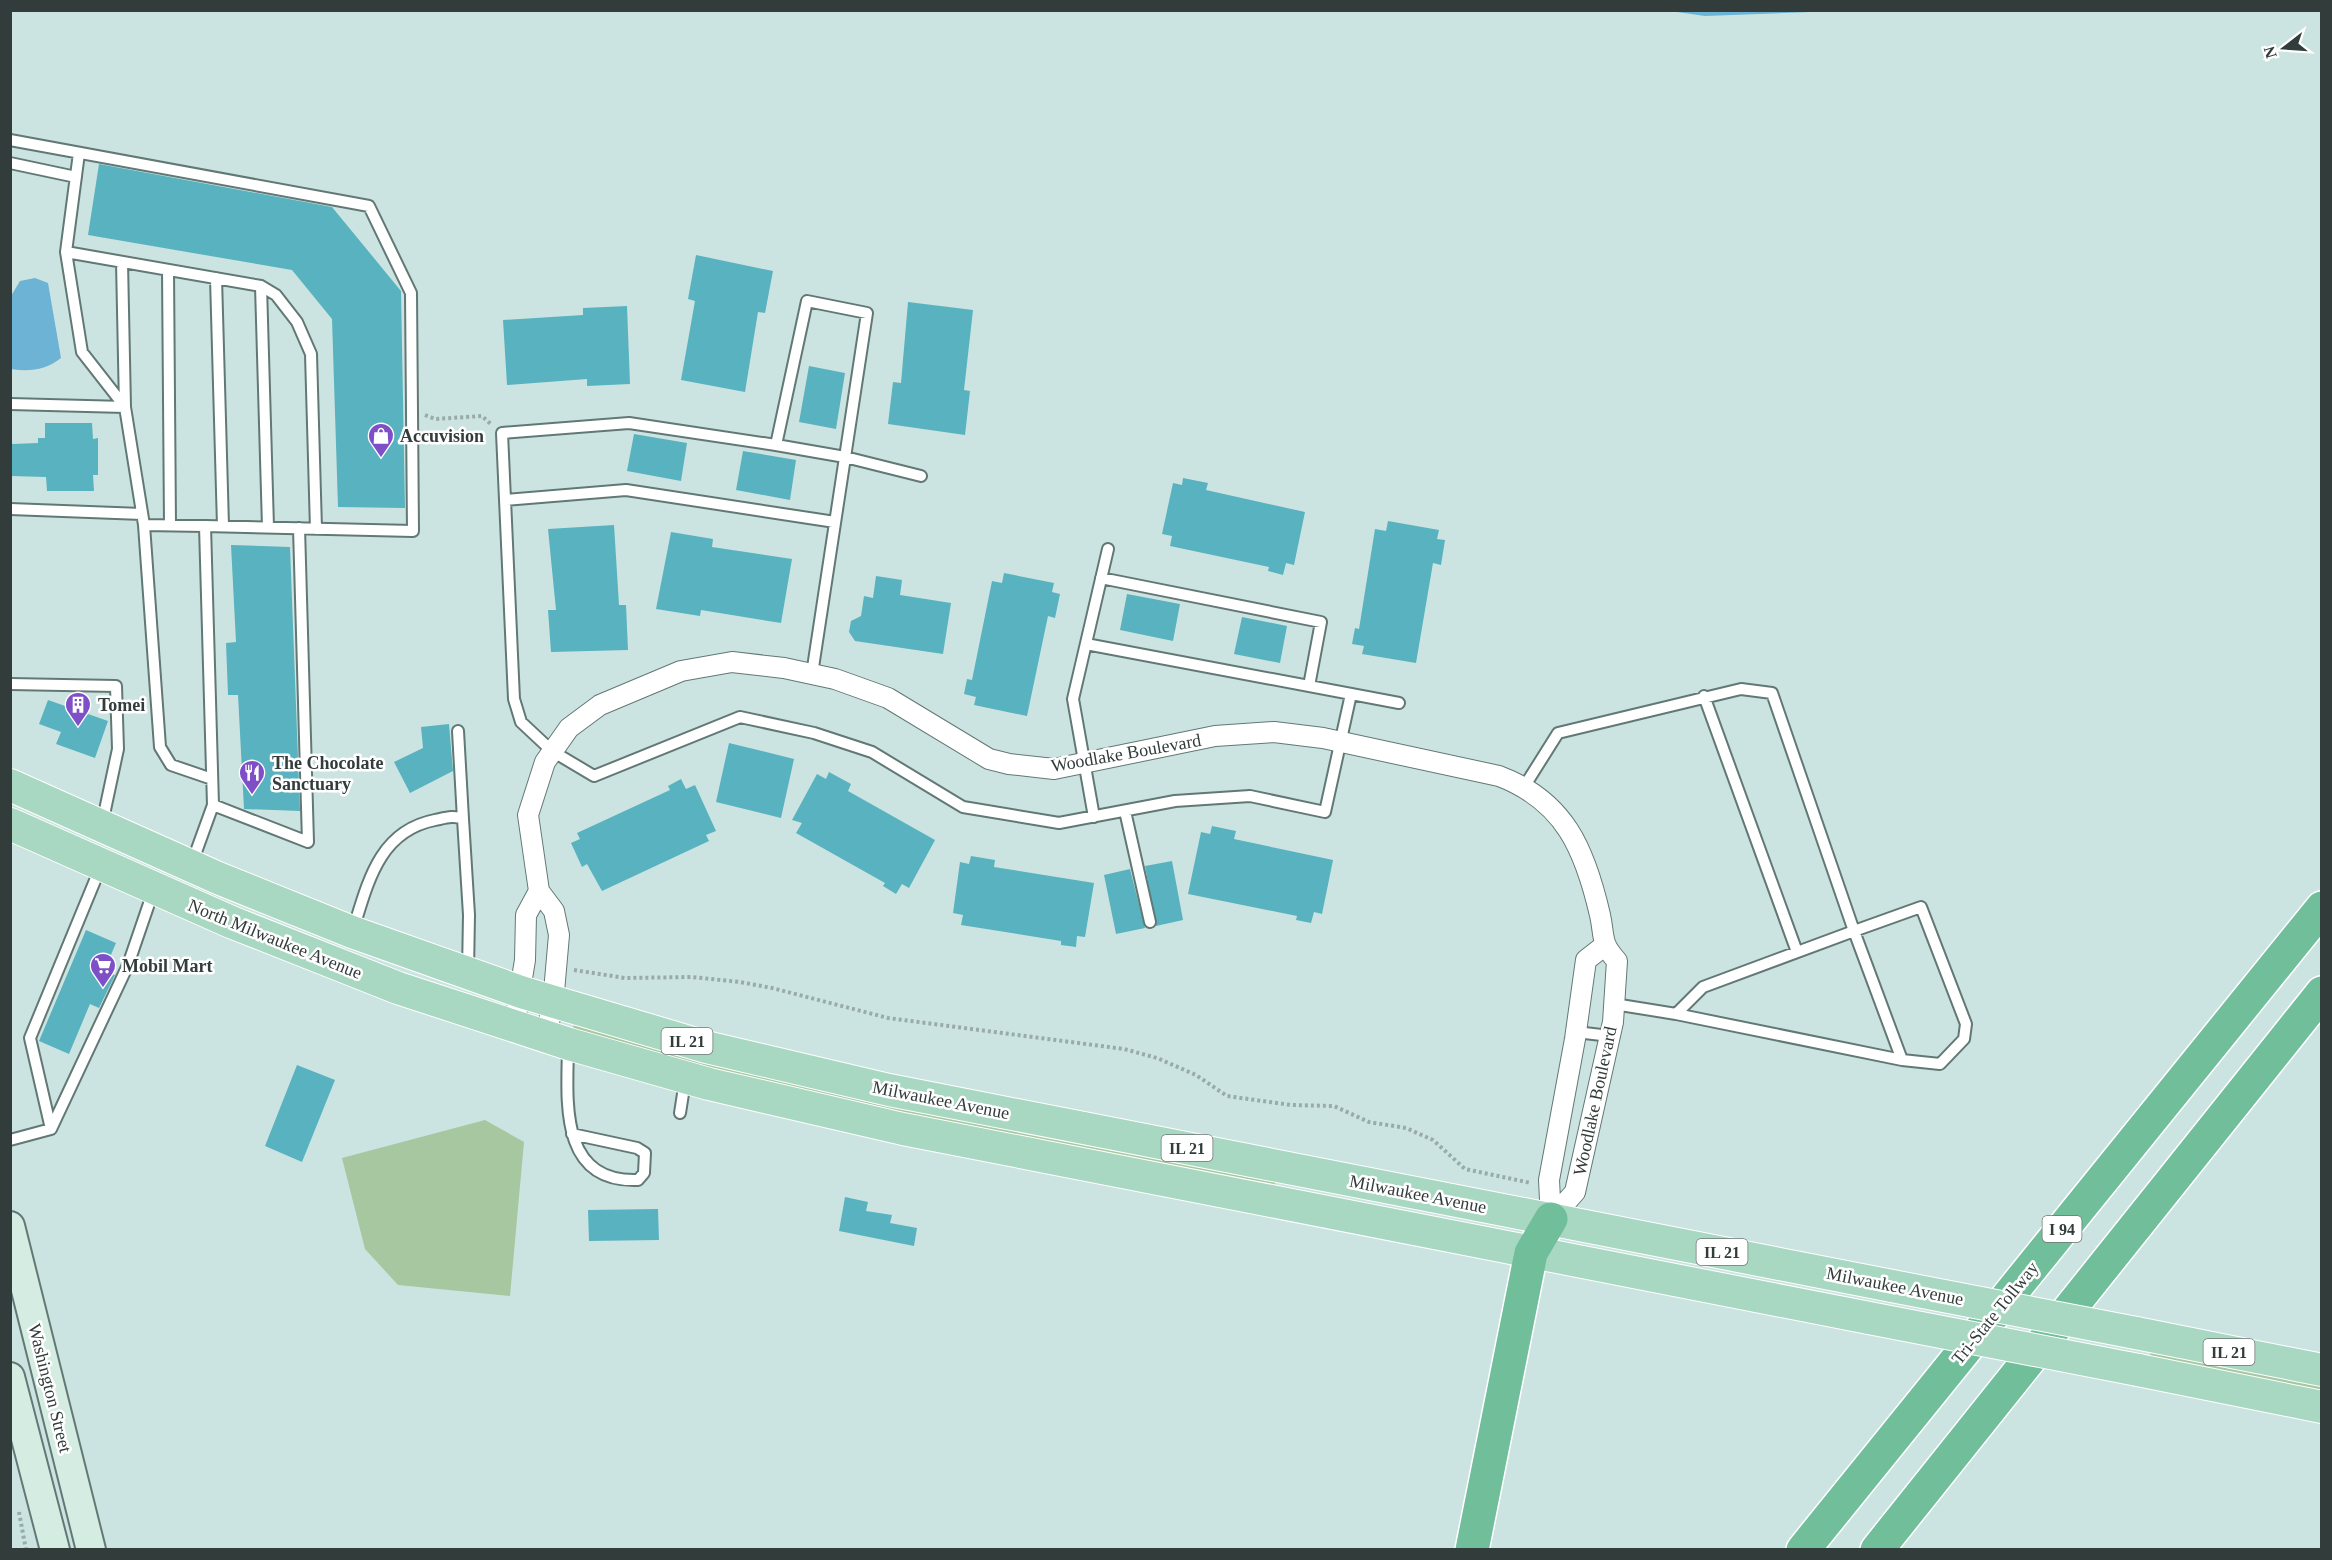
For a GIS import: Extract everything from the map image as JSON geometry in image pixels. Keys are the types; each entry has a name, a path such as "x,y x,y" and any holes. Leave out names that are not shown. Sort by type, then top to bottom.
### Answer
{"highway":[{"name":"Tri-State Tollway","path":"1803,1550 2322,908"},
{"path":"1876,1550 2322,993"},
{"path":"1472,1550 1532,1253 1551,1219"}],"main road":[{"name":"North Milwaukee Avenue","path":"10,784 191,866 352,932 521,992"},
{"name":"North Milwaukee Avenue","path":"10,824 154,888 333,963 557,1041"},
{"name":"Milwaukee Avenue","path":"521,992 695,1044 822,1076 2322,1370"},
{"name":"Milwaukee Avenue","path":"557,1041 686,1078 903,1129 2322,1407"},
{"name":"Washington Street","path":"10,1226 91,1550"},
{"name":"Washington Street","path":"10,1377 55,1550"}],"street":[{"name":"Woodlake Boulevard","path":"557,1041 553,1003 559,935 555,911 539,891 528,815 541,772 552,751 569,728 600,705 681,671 732,662 812,674 857,686 888,698 989,759 1009,764 1054,769 1215,736 1274,732 1342,742 1499,776 1524,787 1553,810 1582,851 1600,916 1604,946 1617,961 1614,1004 1610,1036 1575,1192 1551,1219"},
{"path":"514,1027 527,940 526,915 539,891"},
{"name":"Woodlake Boulevard","path":"1551,1219 1549,1180 1576,1032 1586,960 1604,946"}],"lane":[{"path":"10,140 369,206 411,293 413,531 170,525 143,519 10,509"},
{"path":"79,153 66,252 82,352 125,407"},
{"path":"10,162 76,177"},
{"path":"66,252 261,286 276,295 297,322 311,354 316,529"},
{"path":"122,262 125,407 143,519 160,747 171,765 212,779"},
{"path":"168,270 170,525"},
{"path":"216,278 223,526"},
{"path":"261,286 268,528"},
{"path":"776,445 807,301 867,313 812,674"},
{"path":"10,405 125,407"},
{"path":"921,476 845,457 629,423 502,433 514,699 521,723 552,751 594,776 740,717 814,733 872,752 963,807 1059,823 1175,801 1250,796 1325,812 1351,694"},
{"path":"505,500 626,490 836,522"},
{"path":"191,866 213,805 205,526"},
{"path":"213,805 308,842 299,528"},
{"path":"1094,817 1073,699 1108,549"},
{"path":"1101,578 1321,622 1309,686"},
{"path":"1086,644 1399,703"},
{"path":"10,684 116,686 118,749 101,826"},
{"path":"1524,787 1558,733 1704,696 1742,689 1772,693 1854,931 1902,1060"},
{"path":"1704,696 1797,952"},
{"path":"458,731 469,915 468,974"},
{"path":"1125,811 1149,922"},
{"path":"352,932 375,867 403,831 426,822 456,816 463,819"},
{"path":"51,1129 30,1038 102,865"},
{"path":"10,1140 51,1129 128,965 154,888"},
{"path":"1614,1004 1676,1014 1902,1060 1940,1064 1964,1039 1966,1024 1922,908 1703,987 1676,1014"},
{"path":"1576,1032 1610,1036"},
{"path":"557,1041 567,1107 572,1134 574,1142 588,1163 607,1176 638,1180 644,1173 645,1153 637,1148 572,1134"},
{"path":"680,1113 686,1078"}],"path":[{"path":"412,409 435,419 482,416 502,433"},
{"path":"567,968 625,978 692,977 729,981 772,988 888,1018 1124,1049 1157,1058 1196,1075 1227,1096 1291,1105 1334,1106 1369,1122 1406,1128 1425,1135 1465,1169 1534,1184"}],"green space":[{"path":"574,1025 1276,1179 1275,1184 1001,1138 864,1109 689,1065 572,1029"},
{"path":"485,1120 524,1142 510,1296 398,1285 365,1249 342,1158"},
{"path":"2154,1350 2321,1383 2321,1394 2146,1359"}],"water":[{"path":"1670,10 1837,11 1705,16"},
{"path":"35,278 48,283 61,358 37,369 11,369 11,296 20,281"}],"building":[{"path":"99,164 332,207 401,291 405,508 338,507 332,319 292,270 88,235"},
{"path":"696,255 773,271 765,313 758,312 745,392 681,380 695,301 688,299"},
{"path":"908,302 973,310 964,390 970,391 965,435 888,424 893,382 901,383"},
{"path":"627,306 630,384 587,386 587,379 507,385 503,320 583,315 583,308"},
{"path":"809,366 845,373 836,429 799,422"},
{"path":"45,423 92,423 93,439 98,438 98,475 93,475 94,491 47,491 46,477 11,476 12,444 38,443 38,438 45,438"},
{"path":"634,434 687,443 681,481 627,471"},
{"path":"743,451 796,460 790,500 736,490"},
{"path":"1183,478 1208,483 1206,490 1305,512 1294,565 1286,563 1283,575 1268,571 1269,567 1170,546 1172,536 1162,534 1173,483 1182,485"},
{"path":"1388,521 1439,530 1437,539 1445,540 1441,565 1433,563 1416,663 1362,654 1364,646 1352,644 1355,628 1359,629 1375,529 1386,531"},
{"path":"614,525 619,605 626,605 628,650 551,652 548,610 556,610 548,529"},
{"path":"671,532 713,539 712,547 792,559 781,623 701,610 700,616 656,609"},
{"path":"231,545 290,547 300,811 244,809 238,695 228,695 226,643 236,642"},
{"path":"1004,573 1054,583 1052,592 1060,594 1055,618 1048,616 1027,716 974,705 976,697 964,694 967,679 972,680 992,581 1002,583"},
{"path":"876,576 902,580 900,595 951,603 943,654 855,641 849,632 851,621 861,616 864,596 873,598"},
{"path":"1127,594 1180,604 1173,641 1120,630"},
{"path":"1242,617 1287,626 1280,663 1234,654"},
{"name":"Tomei","path":"48,700 108,721 95,758 56,744 61,732 39,724"},
{"path":"449,724 453,771 410,793 394,762 423,748 421,727"},
{"path":"729,743 794,759 781,818 716,802"},
{"path":"829,772 851,784 848,791 935,840 909,888 902,884 896,894 883,886 885,883 796,833 802,823 792,820 817,774 826,779"},
{"path":"681,779 686,789 695,785 716,831 706,835 709,841 602,891 587,864 582,867 571,843 580,839 577,833 670,790 668,786"},
{"path":"1212,826 1236,831 1234,839 1333,860 1322,914 1314,912 1311,923 1296,920 1297,916 1188,894 1201,832 1210,834"},
{"path":"971,856 995,860 994,867 1094,883 1085,937 1077,936 1076,947 1061,945 1061,941 961,925 963,915 953,913 960,862 969,864"},
{"path":"1172,861 1183,920 1156,926 1145,866"},
{"path":"1130,869 1145,928 1116,934 1104,875"},
{"path":"86,930 116,943 104,971 115,975 99,1008 90,1004 69,1054 39,1041"},
{"path":"297,1065 335,1080 302,1162 265,1146"},
{"path":"845,1197 868,1202 866,1211 892,1215 890,1223 917,1228 914,1246 839,1231"},
{"path":"658,1209 659,1240 589,1241 588,1210"}],"place":[{"name":"Accuvision","path":"381,459"},
{"name":"Tomei","path":"78,728"},
{"name":"The Chocolate Sanctuary","path":"252,796"},
{"name":"Mobil Mart","path":"103,989"}]}
